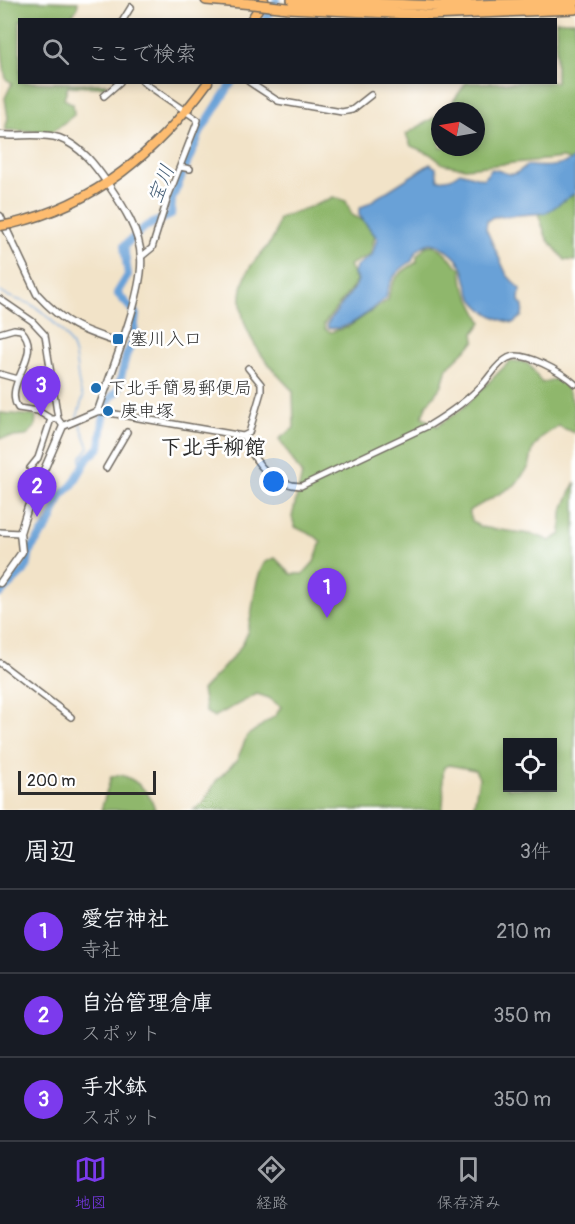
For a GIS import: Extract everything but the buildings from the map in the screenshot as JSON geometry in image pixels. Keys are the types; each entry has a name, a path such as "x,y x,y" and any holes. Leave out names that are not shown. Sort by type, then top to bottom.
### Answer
{"highway":[{"path":"206,0 253,4 438,6 575,2"},
{"path":"290,4 430,15 575,9"}],"main road":[{"path":"252,18 264,0"},
{"path":"0,226 5,220 35,215 82,198 107,183 151,150 186,112 207,84"}],"street":[{"path":"124,18 130,7"},
{"path":"104,96 118,84"},
{"path":"141,256 150,252 158,224 198,120 146,84"},
{"path":"252,84 278,102 342,111 352,110 371,95"},
{"path":"0,135 46,136 69,142 90,159 134,227 139,242 141,271 101,411"},
{"path":"180,167 190,169"},
{"path":"5,220 37,294 46,305 74,328 120,343"},
{"path":"0,299 43,330 47,340 58,419 63,426"},
{"path":"32,321 25,334 28,353 18,379 14,399 18,408 38,411 51,419 58,419"},
{"path":"0,333 14,328 25,334"},
{"path":"243,435 264,471 280,483 301,486 430,425 450,413 509,357 518,355 535,360 575,384"},
{"path":"0,583 21,552 20,533 39,479 63,426 101,411 243,435 249,433 261,392 261,384 248,368"},
{"path":"0,374 18,379"},
{"path":"30,468 38,458 51,419"},
{"path":"106,468 127,432"},
{"path":"0,532 20,533"},
{"path":"0,663 71,717"}],"green space":[{"path":"0,0 78,2 77,9 70,18 18,18 18,84 106,84 105,87 68,86 64,99 73,104 74,115 52,132 5,130 8,118 5,98 12,83 6,79 1,40"},
{"path":"557,21 575,21 575,162 563,158 465,168 443,164 433,156 485,156 485,102 452,102 465,84 557,84"},
{"path":"431,119 431,155 411,146 406,134"},
{"path":"575,186 575,261 565,260 547,239 537,210"},
{"path":"333,197 346,201 352,215 362,220 375,235 370,255 349,265 356,280 324,324 325,329 331,332 348,327 388,300 394,282 401,273 417,262 417,256 426,246 433,245 441,249 461,269 463,284 482,322 474,333 475,341 447,368 442,385 426,406 422,417 437,426 462,409 510,361 528,364 542,383 559,378 571,397 575,433 558,426 542,437 533,449 529,467 515,485 469,511 472,521 480,527 536,535 550,541 561,534 562,512 575,482 575,810 473,810 479,778 475,770 449,765 444,767 442,810 193,810 204,802 216,781 237,760 247,736 276,715 281,707 269,698 257,694 214,717 206,712 202,690 231,659 245,639 257,580 265,562 275,558 291,574 303,574 314,562 321,542 316,537 295,527 292,517 302,475 279,439 294,428 293,391 270,366 251,338 244,322 241,306 242,290 247,273 274,238 279,218"},
{"path":"0,413 36,416 35,427 26,436 0,438"},
{"path":"121,775 143,788 155,810 101,810 111,777"}],"water":[{"path":"575,157 575,193 546,213 493,217 487,221 486,229 507,275 520,289 519,301 523,306 522,316 513,323 482,309 470,292 461,265 448,251 432,243 419,249 412,261 391,281 386,298 359,319 343,327 328,328 327,324 355,287 358,280 354,274 356,266 372,255 377,238 359,215 359,209 430,164 436,168 438,180 451,178 460,172 483,179 492,169 513,174 527,165 552,166 565,163"}],"waterway":[{"name":"宝川","path":"266,18 277,0"},
{"name":"宝川","path":"0,594 24,571 28,564 30,550 50,523 61,496 73,484 88,458 100,447 105,404 118,390 126,356 133,341 136,314 117,293 128,275 124,246 145,227 171,215 172,199 202,129 231,84"},
{"path":"0,292 36,307 56,325 72,346 83,397 77,417"},
{"path":"79,421 89,447 81,458 81,468"}],"place":[{"name":"塞川入口","path":"118,339"},
{"name":"下北手簡易郵便局","path":"96,388"},
{"name":"庚申塚","path":"108,411"},
{"name":"手水鉢","path":"41,416"},
{"name":"自治管理倉庫","path":"37,517"},
{"name":"愛宕神社","path":"327,618"}],"district":[{"name":"下北手柳館","path":"213,447"}]}
